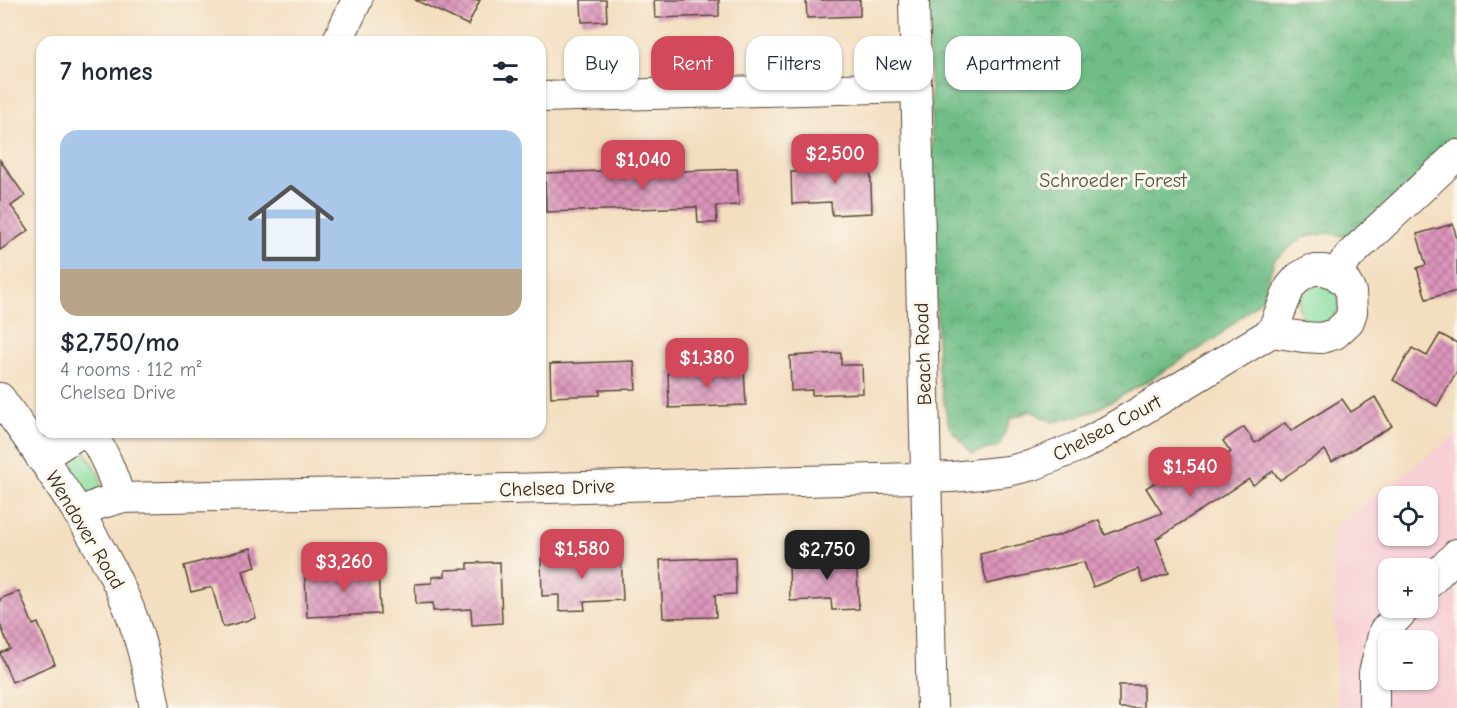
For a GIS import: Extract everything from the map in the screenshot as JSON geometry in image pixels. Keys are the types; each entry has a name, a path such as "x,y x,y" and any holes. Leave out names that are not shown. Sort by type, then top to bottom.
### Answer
{"street":[{"path":"340,36 357,0"},
{"name":"Beach Road","path":"914,0 915,36"},
{"path":"546,97 854,89"},
{"name":"Beach Road","path":"916,90 932,708"},
{"path":"1335,274 1350,255 1457,155"},
{"path":"1311,270 1324,270 1335,274 1346,283 1351,292 1352,312 1349,321 1335,334 1322,338 1303,338 1272,332 1290,287 1299,277 1311,270"},
{"name":"Chelsea Court","path":"926,478 1008,471 1058,456 1099,436 1272,332"},
{"name":"Wendover Road","path":"0,398 78,513 108,563 125,599 137,634 155,708"},
{"path":"41,458 72,438"},
{"path":"94,438 103,451 120,498"},
{"name":"Chelsea Drive","path":"78,513 120,498 926,478"},
{"path":"1438,574 1457,554"},
{"path":"1374,708 1374,673 1384,631 1396,618"}],"shaded area":[{"path":"1457,434 1457,708 1337,708 1333,529 1378,495 1378,546 1438,546 1438,486 1389,486"}],"green space":[{"name":"Schroeder Forest","path":"928,0 1457,0 1457,138 1353,238 1328,233 1302,238 1274,260 1263,298 1215,339 1148,381 1090,413 1053,422 1031,411 1011,418 999,446 972,454 949,427 938,371 930,90 933,90 933,36 929,36"},
{"path":"1324,282 1338,292 1340,308 1330,321 1314,324 1301,315 1298,307 1302,290 1308,285"},
{"path":"85,450 101,478 100,489 89,493 82,491 67,469 73,457"}],"building":[{"path":"415,0 480,0 468,25"},
{"path":"581,0 606,0 607,21 582,22"},
{"path":"654,0 719,0 719,16 655,18"},
{"path":"806,0 860,0 860,16 807,18"},
{"path":"870,156 872,213 832,215 831,202 792,204 791,172 801,172 801,162"},
{"path":"0,160 25,196 11,206 29,230 0,250"},
{"path":"737,169 739,205 716,206 717,223 698,223 697,207 546,212 546,173 629,170 629,173"},
{"path":"1453,224 1457,239 1457,291 1426,299 1417,268 1426,265 1417,234"},
{"path":"1440,334 1457,343 1457,371 1437,406 1393,380 1412,348 1427,356"},
{"path":"841,353 841,365 862,365 863,393 812,395 812,390 791,391 790,356"},
{"path":"634,361 636,389 600,390 600,395 551,397 550,364"},
{"path":"744,369 746,405 669,408 668,372"},
{"path":"1375,397 1392,426 1332,462 1325,450 1280,480 1273,471 1253,485 1249,479 1156,539 1169,573 1143,583 1138,569 1093,587 1084,562 987,584 980,554 1057,536 1099,520 1105,535 1162,513 1146,488 1180,466 1189,479 1231,452 1223,441 1244,427 1255,443 1285,423 1291,431 1342,399 1351,412"},
{"path":"251,548 256,567 243,571 256,618 223,627 212,587 191,592 184,566"},
{"path":"856,553 859,609 832,610 831,599 790,601 789,563 830,561 829,554"},
{"path":"621,555 623,600 584,602 585,610 559,611 559,595 542,596 541,558"},
{"path":"735,557 736,594 715,595 716,617 663,618 660,560"},
{"path":"500,562 502,623 472,625 471,609 433,611 433,603 416,604 415,584 432,583 432,577 445,576 445,570 468,569 468,563"},
{"path":"378,564 380,614 307,617 305,577 352,575 351,565"},
{"path":"19,591 33,625 38,623 55,664 12,682 0,653 10,649 0,624 0,599"},
{"path":"1119,685 1143,685 1143,708 1119,708"}]}
